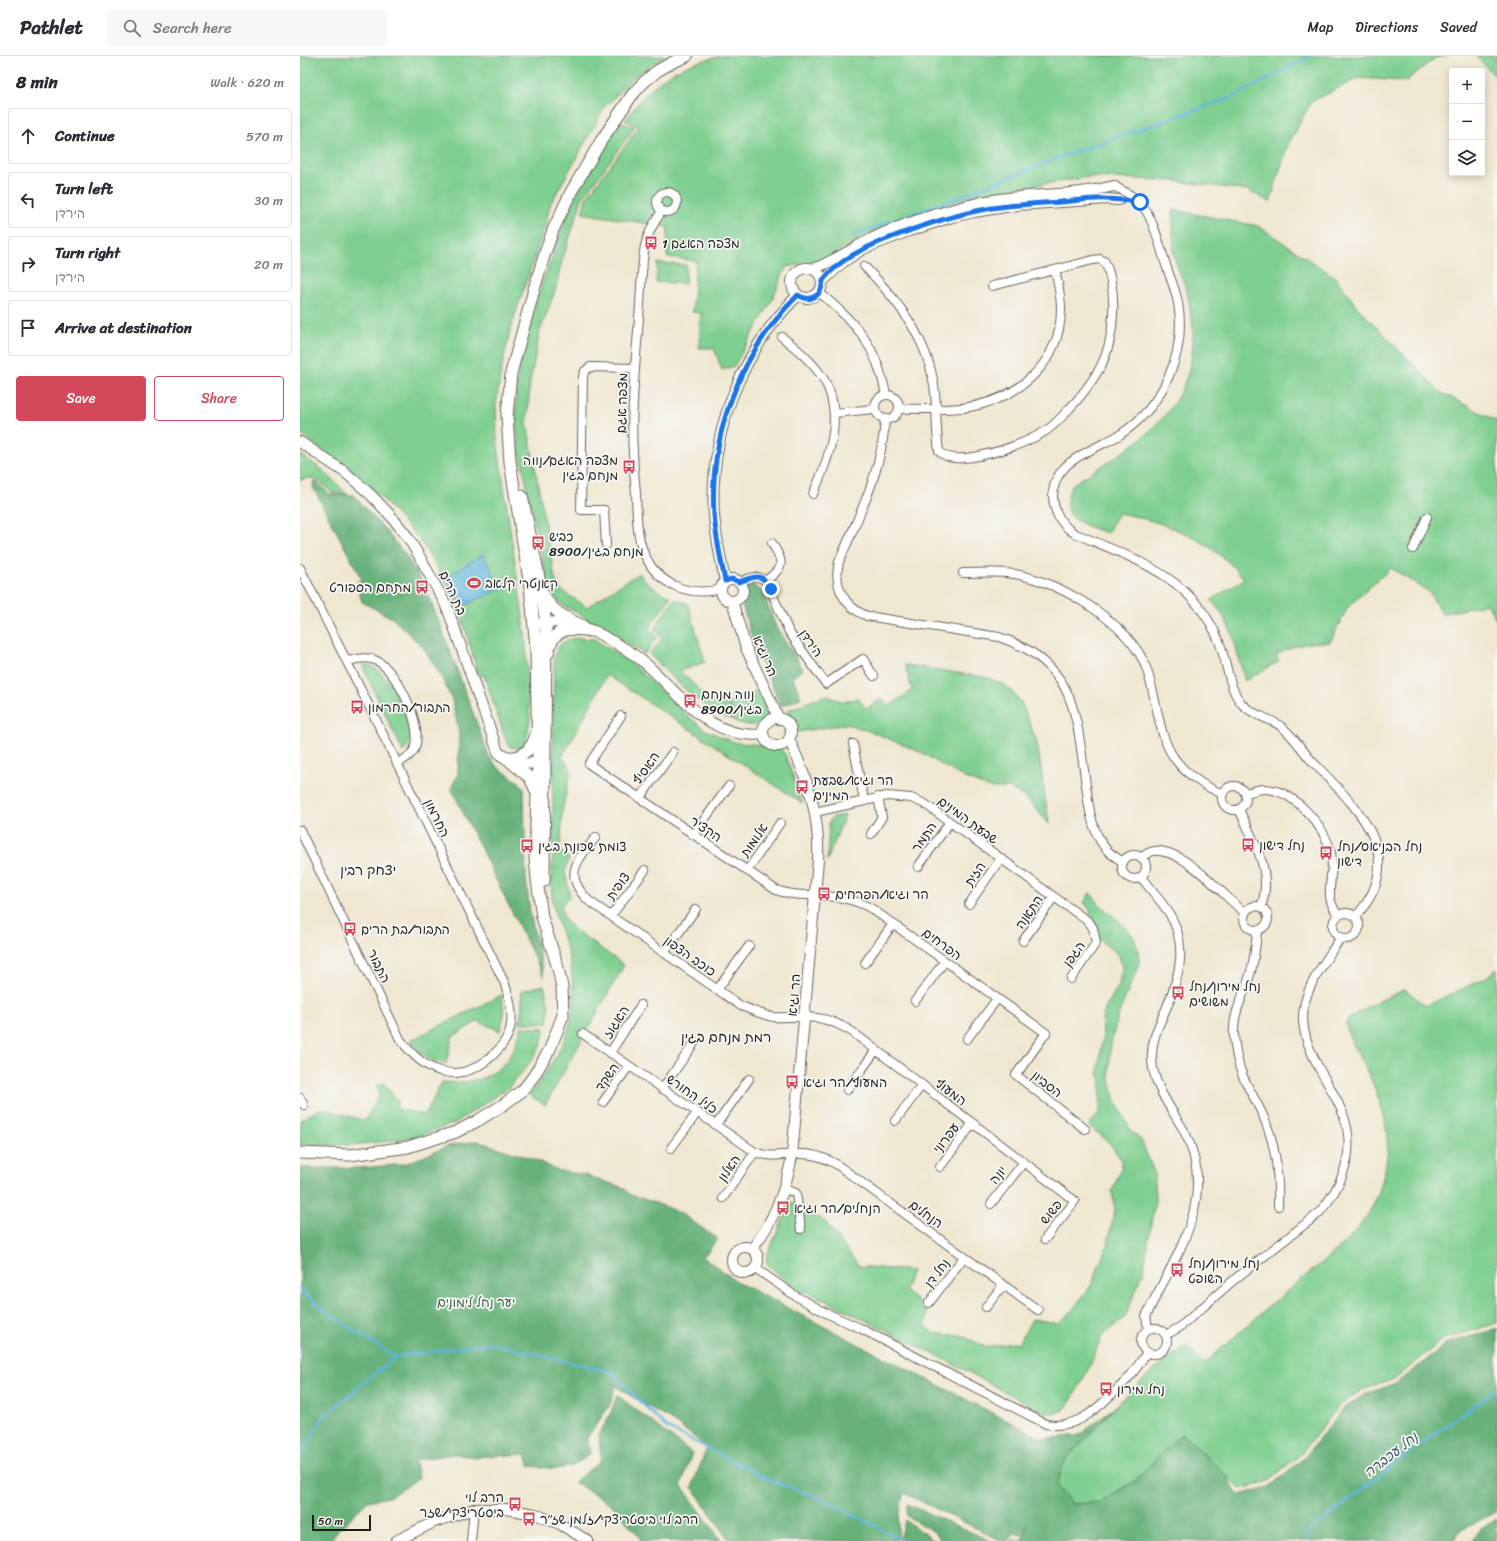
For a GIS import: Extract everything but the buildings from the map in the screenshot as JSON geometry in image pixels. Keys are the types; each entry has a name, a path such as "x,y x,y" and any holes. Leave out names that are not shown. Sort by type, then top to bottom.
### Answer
{"main road":[{"path":"546,664 540,624 530,586 510,462 507,416 510,385 517,352 535,286 553,230 571,192 601,140 632,95 657,71 670,63 687,56"},
{"path":"510,385 510,431 544,596 548,604 560,615 583,626"},
{"path":"300,1153 350,1155 408,1147 456,1132 503,1105 523,1090 533,1077 550,1049 563,1015 562,987 558,968 542,917 535,858 537,795 541,763 537,727 540,624 538,572"},
{"path":"542,917 544,896 541,763 546,664 552,642 562,632 574,628 596,632"},
{"path":"501,755 508,758 515,758 522,754 532,744 537,727"},
{"path":"511,762 530,778 537,795"}],"street":[{"path":"813,269 888,231 906,224 970,205 998,199 1091,191 1114,186 1140,202 1149,216 1178,303 1180,326 1174,364 1164,386 1153,404 1141,418 1120,434 1074,459 1066,465 1056,483 1054,497 1055,510 1060,520 1066,527 1158,571 1174,581 1196,602 1213,626 1223,650 1232,687 1238,700 1250,711 1282,726 1311,760 1341,790 1366,822 1373,834 1377,847 1379,860 1378,873 1376,888 1365,907 1355,917"},
{"path":"823,281 843,262 863,249 909,231 974,212 1018,205 1106,199 1140,202"},
{"name":"מצפה אגם","path":"662,211 650,230 644,252 632,404 632,450 638,534 644,553 656,572 672,585 692,592 706,592 723,585"},
{"path":"864,266 896,300 918,336 932,375 939,451 947,457 955,458 975,456 1015,446 1045,431 1061,418 1085,391 1100,367 1107,349 1113,301 1110,277 1105,262 1100,259 992,286"},
{"path":"803,268 813,269 819,272 823,281 820,293 812,298 806,299 798,295 792,287 794,275 803,268"},
{"path":"899,409 969,407 988,402 1004,396 1021,386 1041,369 1054,346 1060,324 1061,296 1055,270"},
{"path":"820,293 840,310 860,331 873,352 881,372 886,395"},
{"path":"723,585 732,579 739,582 742,587 742,594 737,600 732,601 724,597 714,496 715,471 721,432 732,397 752,355 773,323 798,295"},
{"path":"782,337 798,350 819,371 830,392 835,413 830,449 820,480 813,494"},
{"path":"606,545 604,510 581,510 583,376 585,371 590,368 635,368"},
{"path":"886,395 896,399 899,409 894,417 885,420 877,415 874,409 876,401 880,397 886,395"},
{"path":"835,413 874,409"},
{"path":"885,420 884,438 878,468 871,489 837,569 837,583 843,597 853,609 867,616 999,637 1017,643 1030,650 1047,664 1061,681 1073,707 1089,809 1096,832 1106,850 1123,862"},
{"name":"בת הרים","path":"300,442 346,473 391,516 406,536 421,559 447,607 494,743 501,755 511,762"},
{"path":"1413,549 1427,517"},
{"path":"739,582 756,576 766,581 777,572 781,563 780,557 772,543"},
{"name":"החרמון","path":"300,568 504,982 511,1002 511,1025 500,1049 484,1062 469,1071"},
{"path":"963,573 1007,573 1046,583 1068,593 1114,624 1132,642 1143,661 1151,683 1163,732 1171,753 1182,766 1199,781 1213,790 1223,794"},
{"name":"הירדן","path":"766,581 771,589 789,632 826,684 863,659 874,676"},
{"name":"הר וגיא","path":"732,601 746,648 779,718"},
{"path":"540,624 571,623 583,626 596,632 632,653 693,710 716,726 729,732 742,735 763,734"},
{"path":"347,661 361,658 378,662 389,672 407,701 414,717 417,731 416,742 414,751 397,764"},
{"name":"הקציר","path":"621,716 590,764 768,886 784,893 815,896"},
{"path":"779,718 789,725 791,734 789,739 783,745 774,746 766,741 763,734 764,728 766,724 773,719 779,718"},
{"name":"הר וגיא","path":"752,1249 768,1226 784,1189 792,1154 815,896 818,851 815,812 807,781 789,739"},
{"path":"853,744 864,800"},
{"name":"האסיף","path":"640,798 673,752"},
{"path":"511,762 541,763"},
{"path":"1233,785 1240,787 1246,794 1245,803 1239,809 1232,810 1222,801 1223,794 1227,788 1233,785"},
{"path":"693,835 728,786"},
{"path":"1246,794 1264,789 1278,792 1291,798 1304,808 1316,822 1326,838 1331,853 1333,869 1330,896 1333,907 1338,916"},
{"name":"שבעת המינים","path":"815,812 878,797 900,796 911,798 925,804 1089,922"},
{"path":"871,834 882,817 878,797"},
{"path":"1239,809 1260,855 1264,870 1266,890 1261,907"},
{"name":"אלומות","path":"747,871 780,822"},
{"name":"התמר","path":"918,867 950,822"},
{"name":"התבור","path":"300,830 400,1038 409,1051 417,1059 439,1071 459,1073 469,1071"},
{"name":"כוכב הצפון","path":"596,837 580,856 575,868 574,876 580,892 589,901 741,1006 764,1015 774,1017 805,1016"},
{"path":"1142,857 1159,850 1188,863 1202,873 1228,899 1245,913"},
{"path":"1136,855 1142,857 1147,866 1146,872 1141,877 1134,879 1126,876 1123,870 1123,862 1130,856 1136,855"},
{"name":"הזית","path":"969,904 1001,858"},
{"name":"צופית","path":"611,916 645,870"},
{"path":"1141,877 1169,914 1174,924 1178,940 1180,956 1178,977 1155,1034 1152,1048 1152,1064 1158,1084 1185,1133 1192,1149 1197,1177 1195,1208 1192,1221 1178,1253 1146,1316 1148,1329"},
{"name":"הפרחים","path":"815,896 849,899 861,902 998,998 1046,1034"},
{"name":"התאנה","path":"1024,942 1054,897"},
{"path":"1252,906 1261,907 1266,911 1268,922 1264,928 1257,930 1251,929 1245,923 1245,913 1252,906"},
{"path":"664,953 696,909"},
{"path":"1346,913 1352,914 1355,917 1358,923 1356,932 1349,938 1341,937 1335,932 1333,926 1338,916 1346,913"},
{"name":"הגפן","path":"1071,979 1096,943 1093,928 1089,922"},
{"path":"865,963 893,924"},
{"path":"1257,930 1257,941 1250,975 1235,1014 1234,1034 1238,1062 1242,1075 1260,1108 1270,1136 1278,1179 1278,1206"},
{"path":"1166,1335 1180,1327 1235,1279 1318,1214 1337,1190 1347,1159 1348,1144 1345,1122 1336,1098 1310,1050 1305,1036 1303,1013 1304,1005 1313,982 1341,937"},
{"path":"718,990 749,946"},
{"path":"915,1001 945,961"},
{"path":"967,1039 998,998"},
{"name":"האגוז","path":"610,1053 641,1005"},
{"name":"המעוף","path":"805,1016 824,1019 851,1031 1075,1201"},
{"name":"כליל החורש","path":"584,1034 755,1152 762,1155 771,1156 792,1154"},
{"name":"הסביון","path":"1046,1034 1016,1075 1085,1129"},
{"path":"662,1089 695,1042"},
{"path":"847,1090 876,1050"},
{"name":"השקד","path":"603,1102 629,1066"},
{"path":"716,1125 749,1079"},
{"path":"895,1121 922,1085"},
{"path":"672,1148 697,1113"},
{"name":"עפרוני","path":"940,1167 973,1123"},
{"name":"האלון","path":"723,1198 755,1152"},
{"name":"הנחלים","path":"792,1154 812,1155 836,1164 1038,1310"},
{"name":"יונה","path":"990,1204 1024,1162"},
{"path":"784,1189 796,1193 801,1229"},
{"name":"פשוש","path":"1045,1239 1075,1201"},
{"path":"744,1247 752,1249 758,1260 755,1268 751,1272 744,1273 739,1271 733,1263 733,1257 737,1250 744,1247"},
{"name":"נחל דן","path":"929,1303 964,1257"},
{"path":"755,1268 794,1295 826,1313 860,1328 1046,1424 1068,1424 1076,1422 1090,1414 1132,1375 1147,1352"},
{"path":"986,1307 1003,1285"},
{"path":"1158,1328 1166,1335 1168,1343 1164,1351 1153,1355 1147,1352 1141,1344 1142,1335 1148,1329 1158,1328"},
{"path":"396,1541 434,1522 474,1509 506,1508 535,1514 560,1524 588,1541"},
{"path":"471,1541 474,1509"}],"green space":[{"path":"300,56 665,56 636,75 604,108 550,205 546,223 511,327 501,371 496,405 497,440 525,631 530,720 526,741 523,746 518,748 510,747 504,735 484,675 479,676 460,612 444,579 419,539 377,493 300,433"},
{"path":"722,56 1446,56 1435,58 1406,81 1358,78 1311,102 1287,147 1270,202 1247,190 1165,180 1090,177 977,194 912,217 851,243 821,261 786,267 771,302 734,366 722,370 714,348 699,348 701,313 692,312 696,261 667,257 668,227 582,213 586,198 639,127 625,120 646,94 666,77 678,70 705,60"},
{"path":"1476,56 1497,56 1497,78"},
{"path":"619,122 635,127 582,199 560,268 555,291 540,331 530,382 527,423 555,579 561,590 587,607 639,573 653,587 671,597 649,628 657,637 645,654 576,612 565,607 558,601 553,593 547,582 519,449 516,422 516,392 519,368 536,301 576,194"},
{"path":"1173,210 1258,226 1335,277 1358,308 1440,392 1497,421 1497,621 1487,604 1442,614 1429,592 1391,568 1348,607 1330,642 1302,644 1284,651 1276,655 1279,661 1245,681 1232,634 1223,615 1211,600 1244,579 1232,565 1203,543 1188,535 1154,522 1119,513 1107,533 1088,526 1073,518 1069,512 1067,504 1068,495 1073,484 1116,457 1137,442 1155,426 1171,408 1183,387 1191,363 1193,331 1188,296 1174,253"},
{"path":"658,263 686,265 685,284 656,282"},
{"path":"300,454 324,471 347,494 331,492 314,478 303,479 300,481"},
{"path":"314,480 329,494 353,495 386,531 407,557 422,581 438,619 489,756 497,767 520,783 524,789 526,880 530,912 544,977 451,788 458,774 459,733 452,700 441,676 423,647 392,618 362,602 356,583 362,580 313,487"},
{"path":"752,585 763,593 776,627 803,669 793,677 801,698 781,706 755,648 742,604 742,594 744,588"},
{"path":"675,599 688,604 705,662 680,671 711,701 718,704 729,705 732,719 712,711 700,702 649,654 662,639 654,628"},
{"path":"579,638 594,639 631,663 685,714 704,729 737,743 780,748 785,754 802,803 607,675 562,757 571,770 563,807 560,851 569,858 565,872 570,896 561,906 564,918 572,928 624,965 545,1105 529,1095 552,1064 564,1041 573,1004 570,963 554,909 552,888 554,662 556,651 561,644 568,640"},
{"path":"362,665 371,666 380,672 398,697 409,725 410,735 409,743 403,752"},
{"path":"905,665 989,678 1006,686 1021,702 1037,742 1049,824 1026,798 1010,788 990,788 963,777 918,751 875,733 847,724 797,732 788,710 825,695 844,702 858,698 866,709 882,698 890,706 912,690"},
{"path":"758,690 766,713 762,722 757,725 749,725 734,721 729,703"},
{"path":"845,815 827,861 829,822 833,817"},
{"path":"1090,893 1102,907 1129,931 1137,945 1139,953 1139,964 1118,1016 1111,1043 1109,1074 1114,1098 1131,1131 1141,1140 1154,1172 1156,1195 1143,1273 1125,1317 1102,1336 1089,1368 1072,1399 1064,1410 1056,1413 1045,1413 950,1362 825,1300 804,1291 800,1293 767,1264 766,1257 791,1202 825,1222 859,1266 912,1271 905,1291 927,1309 926,1327 933,1333 962,1336 986,1347 1020,1342 1032,1319 1058,1323 1071,1312 1092,1284 1107,1245 1115,1210 1112,1192 1121,1169 1121,1160 1109,1142 1089,1126 1100,1111 1101,1081 1098,1073 1103,1036 1102,1019 1107,1005 1119,985 1122,968 1119,955 1101,941 1090,914 1090,910 1084,902"},
{"path":"1497,969 1497,1323 1441,1340 1394,1379 1362,1390 1340,1405 1301,1454 1267,1482 1240,1489 1182,1433 1136,1480 1100,1502 1072,1504 1056,1485 1066,1459 1138,1384 1186,1344 1204,1364 1332,1254 1359,1227 1370,1211 1378,1193 1384,1173 1387,1155 1387,1137 1378,1097 1368,1072 1349,1035 1346,1024 1348,1019 1367,1007 1405,989 1426,1006 1485,978"},
{"path":"544,985 549,1006 548,1023 520,1023 522,1005 521,991"},
{"path":"502,995 504,1015 500,1031 478,1021 452,1037 446,1064 430,1059 418,1049 411,1040"},
{"path":"521,1027 545,1028 541,1045 528,1065 508,1088 455,1123 419,1136 388,1141 351,1145 300,1145 300,1120 322,1108 365,1121 379,1095 376,1086 383,1083 398,1101 397,1109 425,1115 442,1082 472,1081 484,1078 503,1065 511,1055 517,1042"},
{"name":"יער נחל לימונים","path":"477,1141 533,1159 560,1171 585,1175 624,1188 631,1195 680,1213 718,1239 703,1257 739,1283 1043,1439 1080,1435 1116,1406 1066,1459 1056,1485 1072,1504 1100,1502 1136,1480 1182,1433 1225,1474 1238,1495 1269,1487 1305,1457 1343,1409 1364,1395 1396,1383 1436,1353 1444,1344 1497,1329 1497,1511 1460,1531 1453,1541 1021,1541 1028,1523 1021,1534 1013,1533 1008,1541 1002,1541 904,1493 899,1515 899,1538 895,1541 730,1541 692,1487 707,1447 677,1424 615,1386 610,1405 587,1438 590,1454 573,1466 557,1469 530,1466 525,1454 475,1457 454,1454 414,1460 419,1478 389,1497 368,1501 338,1530 330,1541 300,1541 300,1168 363,1168 404,1164 447,1146"},
{"path":"617,1395 692,1453 681,1485 722,1541 641,1541 639,1536 611,1504 574,1482 601,1461 599,1434 610,1415"},
{"path":"907,1504 991,1541 941,1541 936,1533 907,1516"},
{"path":"1497,1519 1497,1541 1471,1541 1485,1526"},
{"path":"905,1520 933,1540 934,1541 900,1541"}],"water":[{"name":"קאנטרי קלאב","path":"483,554 501,589 461,607 446,577"}],"waterway":[{"path":"855,235 1066,155 1233,97 1307,58 1308,56"},
{"path":"300,1290 327,1312 395,1357"},
{"path":"300,1458 323,1417 395,1357 490,1343 611,1372 666,1427 774,1482 816,1496 905,1541"},
{"name":"נחל עכברה","path":"1308,1541 1305,1535 1412,1450 1497,1389"}],"place":[{"name":"מצפה האגם 1","path":"651,243"},
{"name":"מצפה האגם/נווה מנחם בגין","path":"629,467"},
{"name":"כביש 8900/מנחם בגין","path":"538,543"},
{"name":"קאנטרי קלאב","path":"474,583"},
{"name":"מתחם הספורט","path":"422,587"},
{"name":"נווה מנחם בגין/8900","path":"690,701"},
{"name":"התבור/החרמון","path":"357,707"},
{"name":"הר וגיא/שבעת המינים","path":"802,787"},
{"name":"נחל דישון","path":"1248,845"},
{"name":"צומת שכונת בגין","path":"527,846"},
{"name":"נחל הבניאס/נחל דישון","path":"1326,853"},
{"name":"הר וגיא/הפרחים","path":"824,894"},
{"name":"התבור/בת הרים","path":"350,929"},
{"name":"נחל מירון/נחל משושים","path":"1178,993"},
{"name":"המעוף/הר וגיא","path":"792,1082"},
{"name":"הנחלים/הר וגיא","path":"783,1208"},
{"name":"נחל מירון/נחל השופט","path":"1177,1270"},
{"name":"נחל מירון","path":"1106,1389"},
{"name":"הרב לוי ביסטריצקי/שזר","path":"515,1504"},
{"name":"הרב לוי ביסטריצקי/זלמן שז״ר","path":"529,1519"}],"district":[{"name":"יצחק רבין","path":"368,870"},
{"name":"רמת מנחם בגין","path":"726,1037"}],"route":[{"path":"771,589 767,582 756,576 739,582 732,579 725,581 714,516 715,471 721,432 726,413 740,377 761,340 786,307 798,295 806,299 817,295 821,291 823,281 833,270 852,255 863,249 909,231 952,218 991,208 1018,205 1106,199 1140,202"}]}
